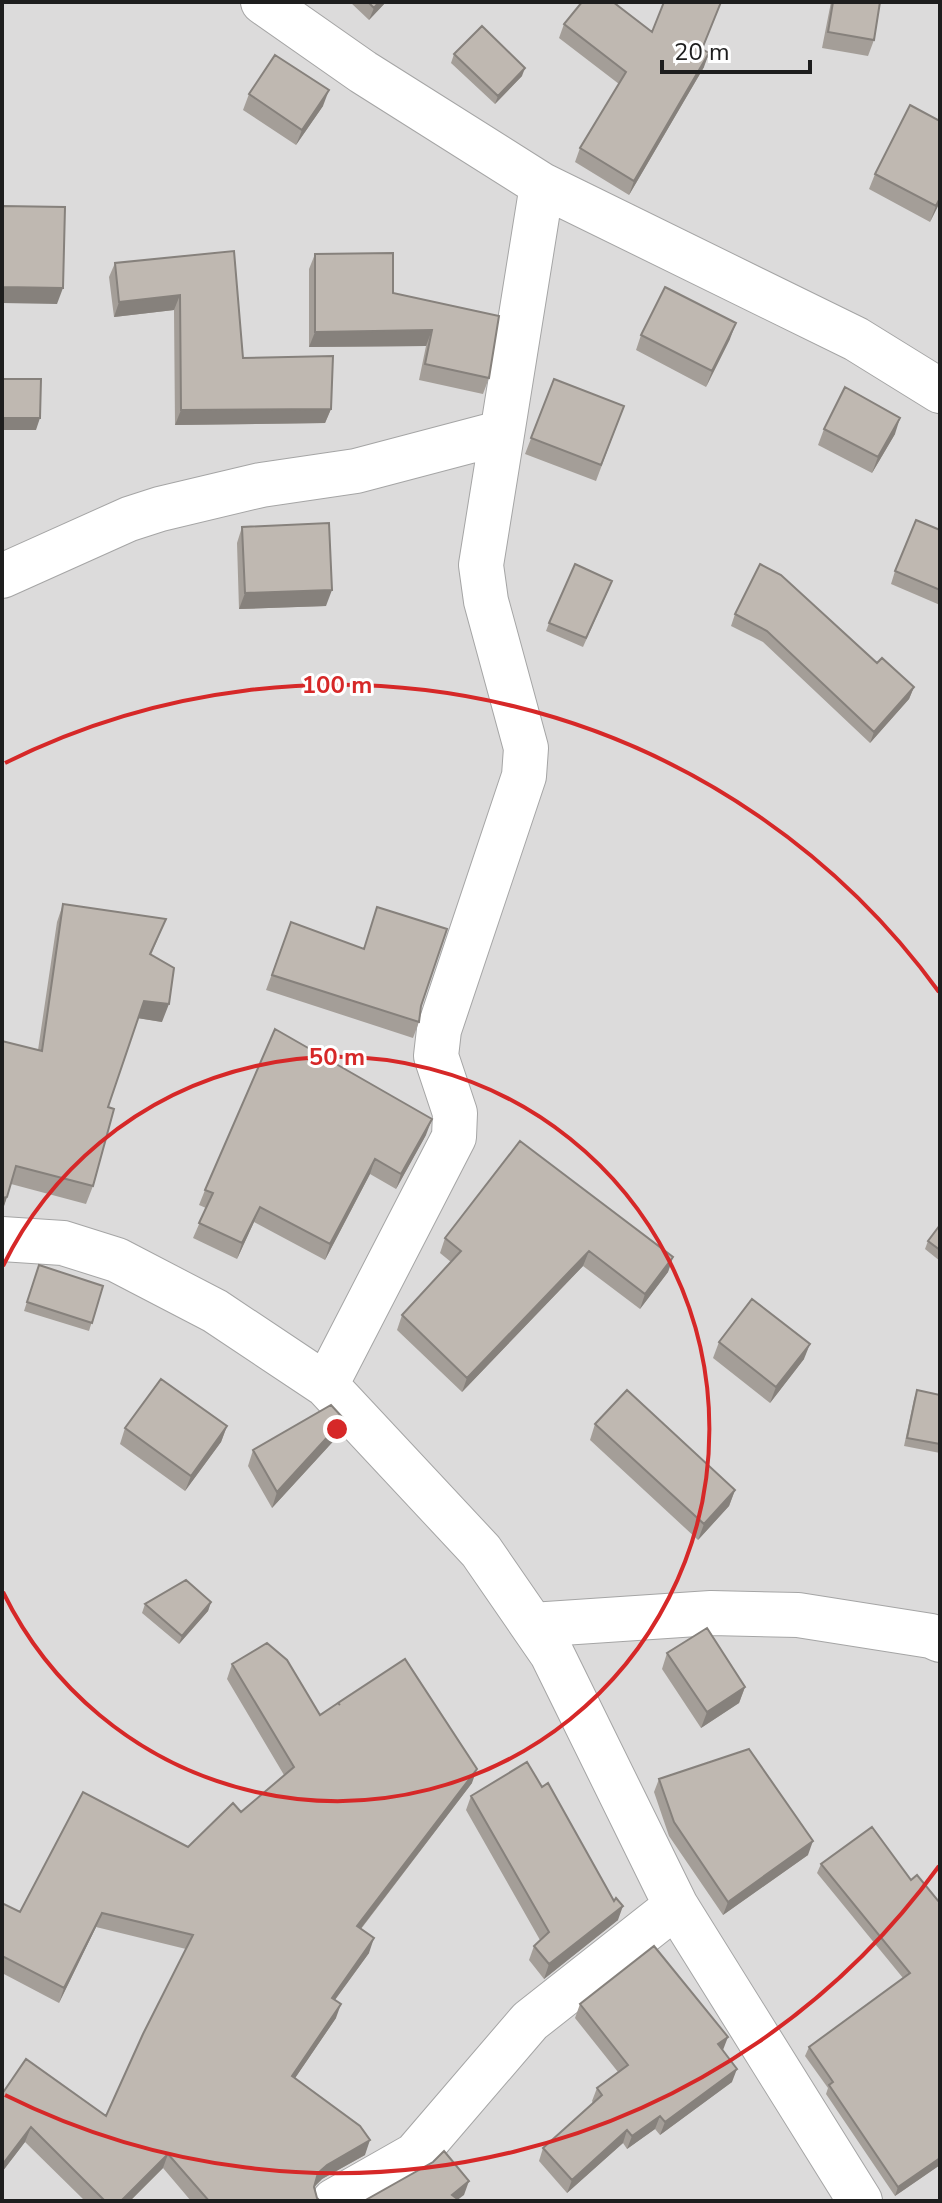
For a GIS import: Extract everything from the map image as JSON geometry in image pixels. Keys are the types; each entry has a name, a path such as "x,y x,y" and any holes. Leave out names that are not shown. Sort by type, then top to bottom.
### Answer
{"street":[{"path":"263,2 363,72 542,185 856,339 940,391"},
{"path":"326,1385 454,1137 455,1113 436,1056 439,1030 524,776 526,748 486,601 481,565 542,185"},
{"path":"2,576 129,519 160,509 261,485 356,471 500,433"},
{"path":"2,1239 63,1243 117,1260 215,1311 326,1385 481,1551 552,1654 676,1906 860,2201"},
{"path":"532,1625 711,1613 798,1615 940,1640"},
{"path":"334,2201 415,2155 530,2021 676,1906"}],"shaded area":[{"path":"2,2 940,2 940,2201 2,2201"}],"building":[{"path":"582,2 613,2 652,32 664,2 721,2 702,49 709,53 634,181 580,148 626,72 564,24"},
{"path":"833,2 880,2 874,40 828,32"},
{"path":"482,26 525,68 498,96 454,54"},
{"path":"275,55 329,90 302,130 249,94"},
{"path":"910,105 940,121 940,198 936,206 875,174"},
{"path":"2,206 65,207 63,288 2,287"},
{"path":"234,251 243,358 333,356 331,409 181,410 180,295 119,302 115,263"},
{"path":"393,253 393,293 499,316 489,378 425,364 432,330 315,332 315,254"},
{"path":"665,287 736,323 712,371 641,335"},
{"path":"2,379 41,379 40,418 2,418"},
{"path":"554,379 624,406 601,465 531,438"},
{"path":"845,387 900,418 878,457 824,429"},
{"path":"916,520 940,530 940,590 895,571"},
{"path":"329,523 332,590 245,593 242,527"},
{"path":"575,564 612,581 586,638 549,623"},
{"path":"760,564 781,575 877,663 882,658 914,687 874,732 767,631 735,614"},
{"path":"63,904 166,919 150,954 174,968 169,1004 144,1001 108,1107 114,1109 93,1186 16,1166 7,1197 2,1198 2,1041 42,1051"},
{"path":"377,907 447,929 421,1006 419,1022 272,975 291,922 364,949"},
{"path":"275,1029 432,1119 401,1174 375,1159 330,1244 260,1207 242,1243 199,1223 213,1193 205,1190"},
{"path":"520,1141 673,1257 645,1294 589,1251 467,1378 402,1315 461,1251 445,1238"},
{"path":"940,1225 940,1250 928,1241"},
{"path":"39,1265 103,1286 92,1323 27,1302"},
{"path":"752,1299 810,1344 776,1387 719,1342"},
{"path":"161,1379 227,1426 191,1476 125,1428"},
{"path":"627,1390 735,1490 704,1524 595,1424"},
{"path":"917,1390 940,1395 940,1444 907,1438"},
{"path":"331,1405 344,1419 277,1492 253,1450"},
{"path":"186,1580 211,1602 182,1636 145,1604"},
{"path":"707,1628 745,1687 707,1712 667,1653"},
{"path":"267,1643 287,1660 320,1715 405,1659 477,1769 357,1926 374,1938 332,1998 341,2004 292,2076 360,2126 370,2140 318,2173 314,2187 320,2201 209,2201 168,2154 121,2201 105,2201 31,2127 2,2165 2,2094 26,2059 106,2116 193,1935 102,1913 64,1988 2,1956 2,1903 20,1912 83,1792 188,1847 233,1803 241,1812 294,1767 232,1664"},
{"path":"749,1749 813,1841 728,1902 674,1822 659,1779"},
{"path":"527,1762 542,1787 548,1783 614,1901 616,1898 623,1906 549,1964 534,1946 549,1932 471,1796"},
{"path":"872,1827 911,1880 917,1875 940,1903 940,2158 898,2187 829,2085 833,2082 809,2047 910,1973 821,1864"},
{"path":"654,1946 728,2037 718,2044 737,2069 665,2122 660,2116 632,2136 627,2130 572,2180 543,2148 602,2095 597,2088 628,2065 580,2004"},
{"path":"444,2151 469,2181 452,2195 460,2201 364,2201 433,2162"}]}
